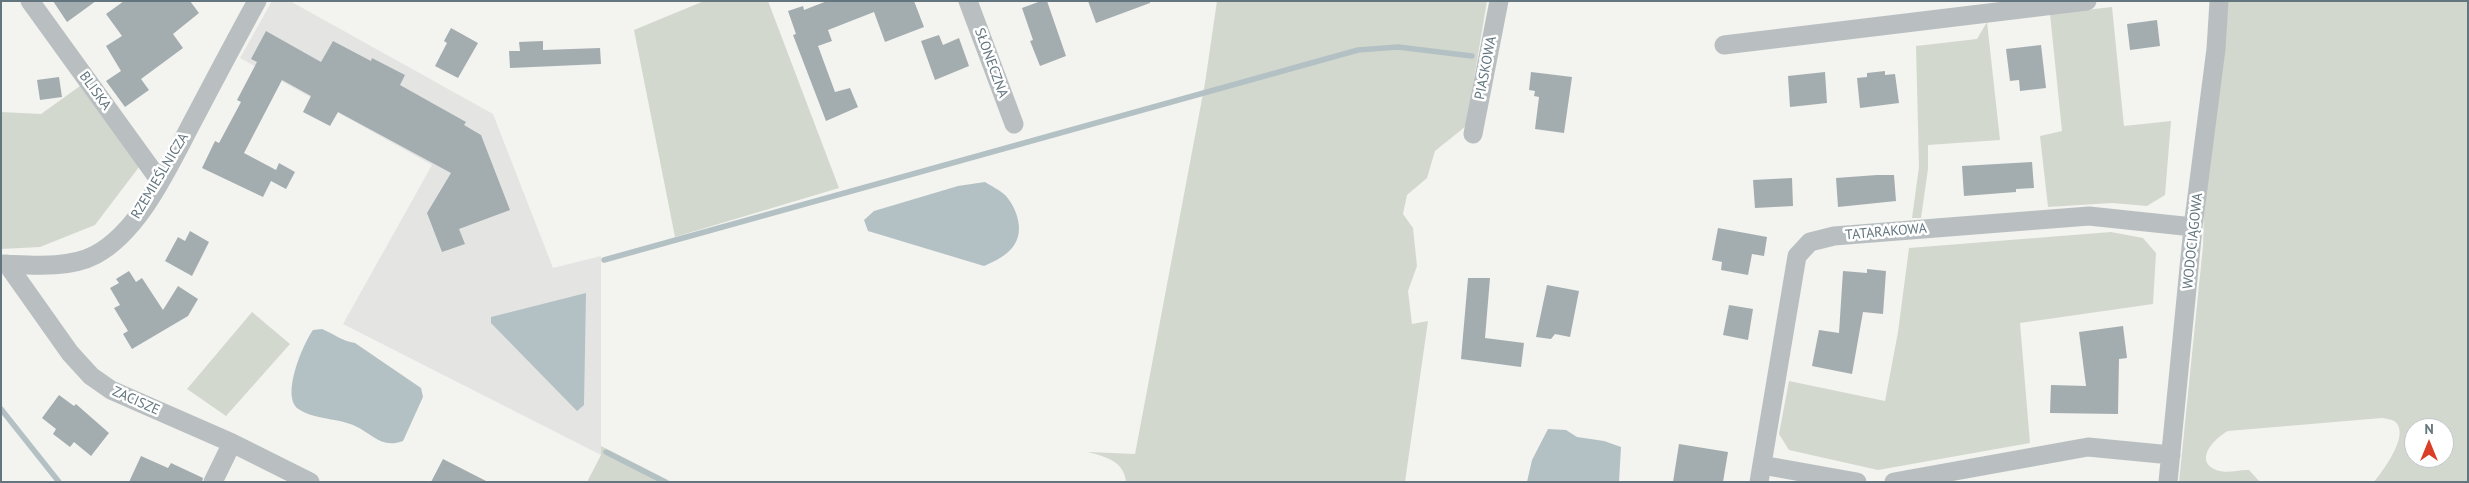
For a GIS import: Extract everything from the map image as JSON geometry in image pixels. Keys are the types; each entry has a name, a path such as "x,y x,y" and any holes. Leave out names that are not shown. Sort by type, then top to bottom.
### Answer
{"street":[{"name":"BLISKA","path":"30,1 160,181"},
{"name":"RZEMIEŚLNICZA","path":"4,264 53,265 93,256 116,243 160,181 257,1"},
{"name":"SŁONECZNA","path":"968,1 1014,124"},
{"name":"PIASKOWA","path":"1473,134 1499,1"},
{"path":"1724,45 2087,1"},
{"name":"WODOCIĄGOWA","path":"2168,482 2193,227 2216,49 2219,1"},
{"name":"TATARAKOWA","path":"1857,482 1760,473 1797,256 1810,242 1834,236 2088,216 2193,227"},
{"name":"ZACISZE","path":"4,264 70,353 91,376 110,390 232,443 310,482"},
{"path":"213,482 232,443"},
{"path":"1894,482 2088,447 2171,455"}],"shaded area":[{"path":"272,1 290,1 493,114 553,268 601,256 601,455 343,324 432,165 240,58"},
{"path":"704,1 768,1 839,188 675,237 634,30"},
{"path":"1217,1 1487,1 1466,126 1435,151 1427,178 1407,195 1403,214 1413,228 1417,266 1408,291 1412,324 1428,321 1405,482 1126,482 1122,469 1113,461 1088,452 1135,454 1205,83"},
{"path":"2228,1 2468,1 2468,482 2374,482 2394,452 2400,434 2399,427 2394,421 2382,418 2228,431 2209,448 2206,454 2208,465 2223,472 2249,470 2260,482 2179,482 2203,246 2204,214"},
{"path":"2112,7 2124,126 2171,121 2165,195 2147,206 2112,203 2048,207 2040,136 2062,131 2050,14"},
{"path":"1987,22 2000,140 1928,145 1928,169 1921,218 1912,218 1919,167 1916,46 1977,39"},
{"path":"80,86 139,167 95,225 40,247 1,249 1,112 41,114"},
{"path":"985,182 1001,191 1007,197 1017,216 1019,234 1007,253 984,266 868,231 864,220 874,211 958,186"},
{"path":"2111,232 2143,238 2156,253 2153,304 2020,323 2030,443 1878,470 1789,450 1779,434 1789,381 1885,401 1898,332 1909,248"},
{"path":"586,293 584,405 577,411 491,323 491,317"},
{"path":"252,312 290,344 226,416 187,389"},
{"path":"322,329 355,343 421,388 423,397 403,441 395,443 383,442 349,423 306,413 294,404 292,384 299,359 313,330"},
{"path":"1548,429 1566,430 1577,437 1604,441 1621,447 1619,482 1527,482 1532,460"},
{"path":"601,446 672,482 587,482 601,455"}],"building":[{"path":"53,1 96,1 67,22"},
{"path":"124,1 190,1 199,13 173,34 183,48 141,79 149,90 125,107 106,81 121,71 106,46 122,36 106,14"},
{"path":"827,1 914,1 924,27 885,42 874,12 828,30 832,41 818,46 835,92 850,88 858,107 826,121 793,35 796,34 788,11 803,6 804,10"},
{"path":"1041,1 1047,1 1066,56 1040,66 1030,41 1033,40 1022,8"},
{"path":"1088,1 1150,1 1150,3 1096,23"},
{"path":"2157,20 2160,46 2130,50 2127,24"},
{"path":"451,28 478,43 458,78 435,66 447,43 444,41"},
{"path":"266,31 321,62 333,41 371,61 372,58 405,75 400,85 466,122 464,125 481,135 510,210 459,229 465,244 442,252 427,213 451,173 338,112 330,126 303,112 311,96 282,80 244,153 276,170 279,163 295,172 286,189 271,181 263,197 202,168 215,141 219,143 241,102 237,100 257,62 251,59"},
{"path":"939,35 943,45 959,38 969,66 935,80 921,41"},
{"path":"543,41 543,50 600,48 601,64 510,68 509,51 520,51 519,42"},
{"path":"2041,45 2046,88 2020,91 2019,80 2010,81 2006,49"},
{"path":"1885,71 1885,75 1895,74 1899,103 1860,108 1857,78 1867,77 1867,73"},
{"path":"1531,72 1572,77 1564,133 1535,129 1539,97 1534,96 1535,91 1529,90"},
{"path":"1825,72 1827,103 1790,107 1788,76"},
{"path":"59,77 62,97 40,100 37,80"},
{"path":"2032,162 2034,188 2016,189 2016,192 1964,196 1962,166"},
{"path":"1894,175 1896,201 1838,207 1836,178"},
{"path":"1792,178 1793,206 1755,208 1753,180"},
{"path":"1718,228 1767,237 1764,256 1752,254 1748,275 1721,270 1722,262 1712,260"},
{"path":"190,231 209,242 192,276 165,261 178,237 185,241"},
{"path":"1867,269 1886,271 1883,314 1863,312 1852,374 1812,366 1819,330 1839,333 1843,271 1867,273"},
{"path":"129,271 136,282 142,278 163,310 178,286 198,299 188,316 132,349 123,334 128,331 114,308 120,305 110,288 119,283 116,279"},
{"path":"1468,278 1490,278 1485,338 1524,343 1521,367 1461,359"},
{"path":"1547,285 1579,291 1570,337 1555,334 1551,339 1536,337"},
{"path":"1729,305 1753,309 1748,340 1723,335"},
{"path":"2123,326 2127,358 2119,359 2118,414 2050,413 2051,385 2086,386 2079,332"},
{"path":"59,395 74,406 76,404 109,433 91,456 74,442 70,447 53,434 56,429 42,418"},
{"path":"1679,444 1728,452 1723,482 1673,482"},
{"path":"141,456 168,468 171,463 203,478 202,482 129,482"},
{"path":"443,459 488,482 431,482"}],"waterway":[{"path":"604,260 1358,50 1398,47 1472,56"},
{"path":"1,409 59,482"},
{"path":"606,452 665,482"}]}
